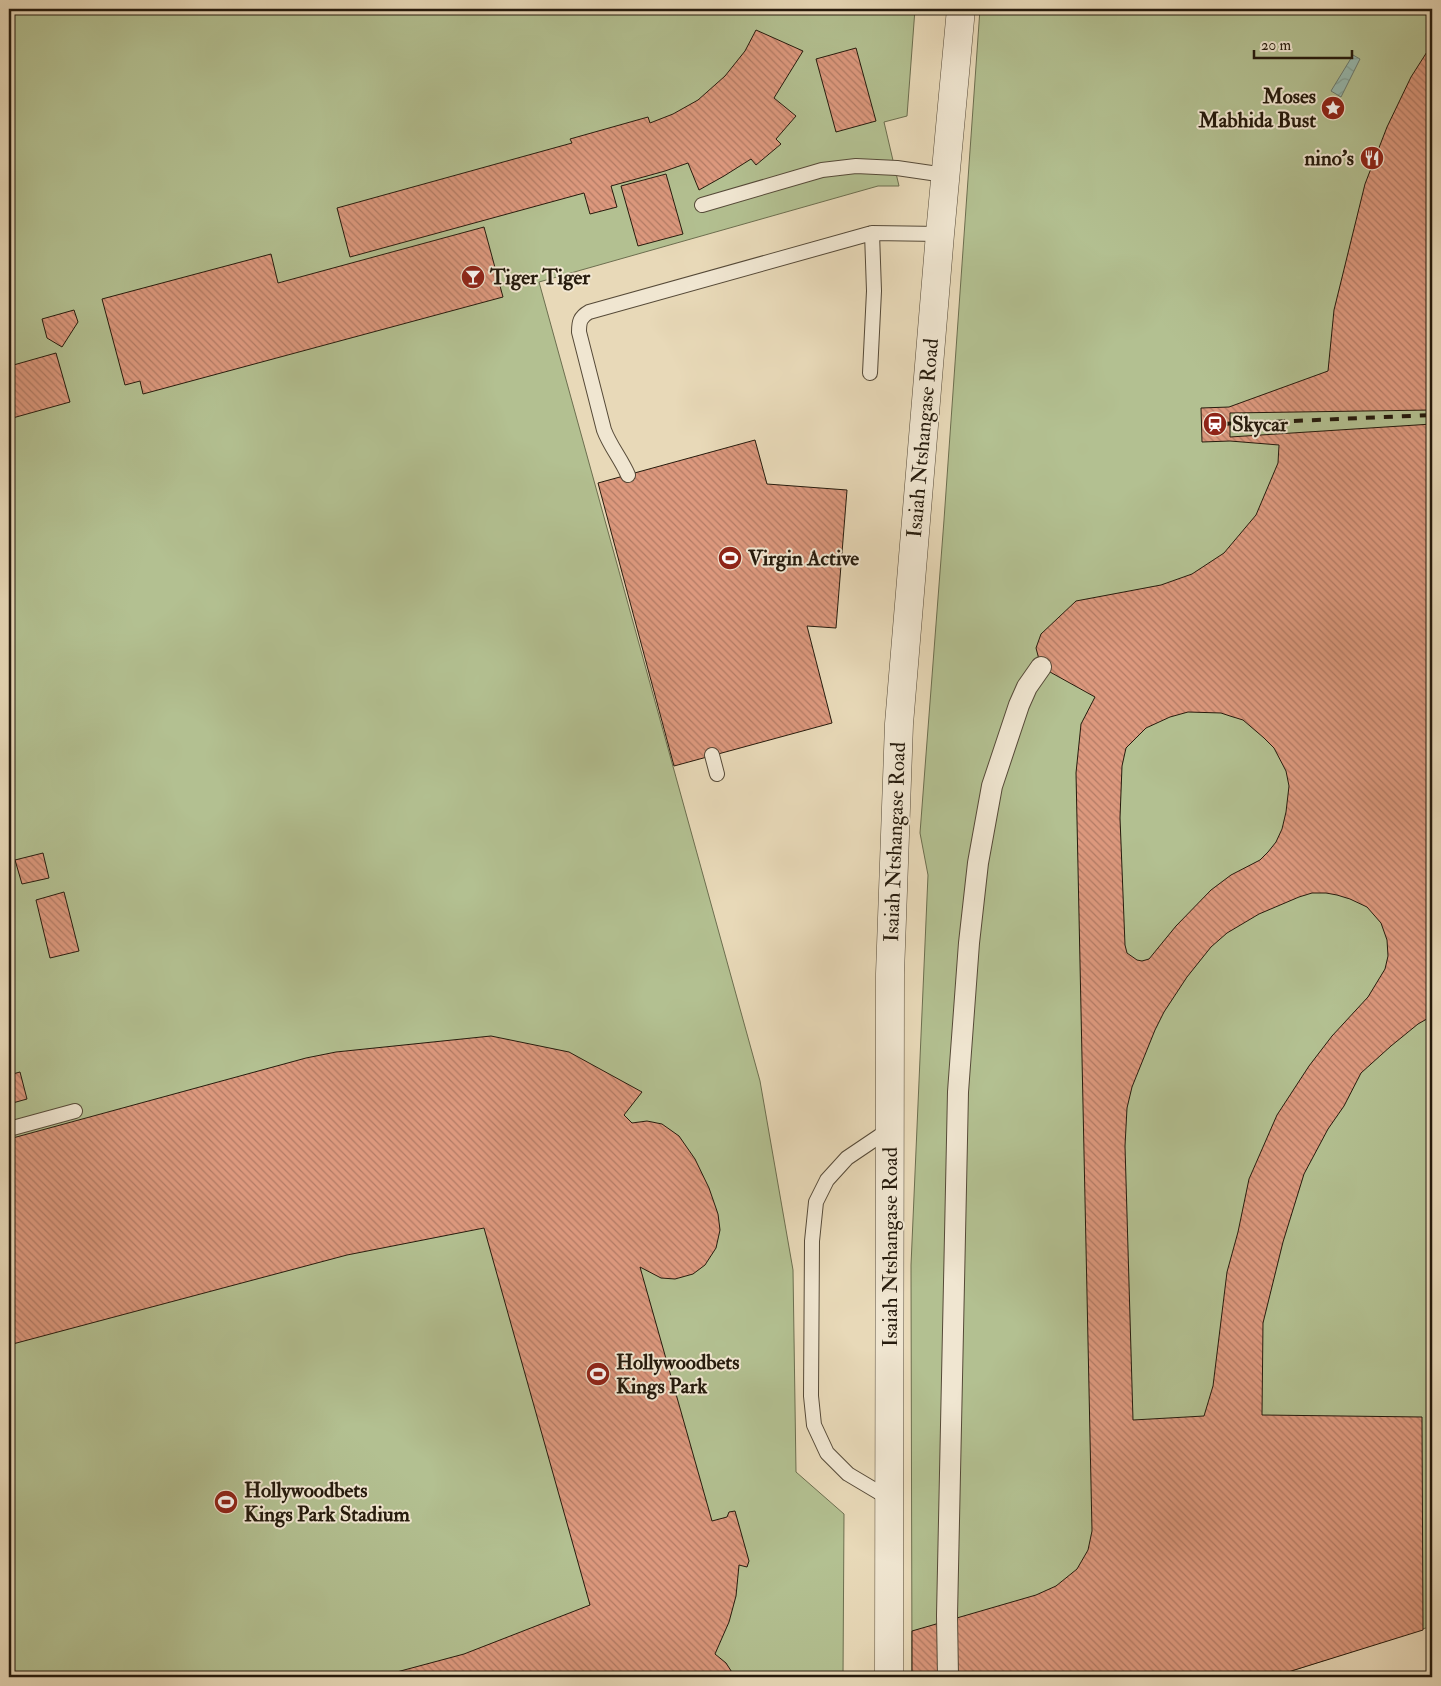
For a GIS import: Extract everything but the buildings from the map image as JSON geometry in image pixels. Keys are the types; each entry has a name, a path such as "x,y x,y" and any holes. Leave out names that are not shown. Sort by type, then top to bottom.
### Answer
{"street":[{"name":"Isaiah Ntshangase Road","path":"889,1677 890,974 899,724 945,175 961,9"},
{"path":"948,1677 947,1606 958,1092 969,943 978,863 992,786 1019,705 1027,687 1041,667"}],"lane":[{"path":"702,205 830,169 856,166 881,167 945,175"},
{"path":"628,474 623,463 612,448 604,430 580,332 579,323 582,316 589,312 872,233 940,234"},
{"path":"870,373 874,291 872,233"},
{"path":"712,755 717,774"},
{"path":"9,1129 75,1112"},
{"path":"890,1129 847,1158 827,1180 816,1202 812,1240 811,1396 814,1425 828,1453 848,1474 890,1499"}],"green space":[{"path":"9,9 915,9 907,116 884,122 899,186 878,186 539,282 760,1081 793,1270 796,1472 844,1514 843,1677 9,1677"},
{"path":"980,9 1432,9 1432,1626 1272,1677 912,1677 911,1265 928,875 920,833"}],"water":[{"path":"1353,55 1360,59 1341,97 1331,91"}],"railway":[{"path":"1222,424 1432,415"}],"place":[{"name":"Moses Mabhida Bust","path":"1333,108"},
{"name":"nino's","path":"1372,158"},
{"name":"Tiger Tiger","path":"473,277"},
{"name":"Skycar","path":"1215,424"},
{"name":"Virgin Active","path":"730,558"},
{"name":"Hollywoodbets Kings Park","path":"598,1374"},
{"name":"Hollywoodbets Kings Park Stadium","path":"226,1502"}]}
